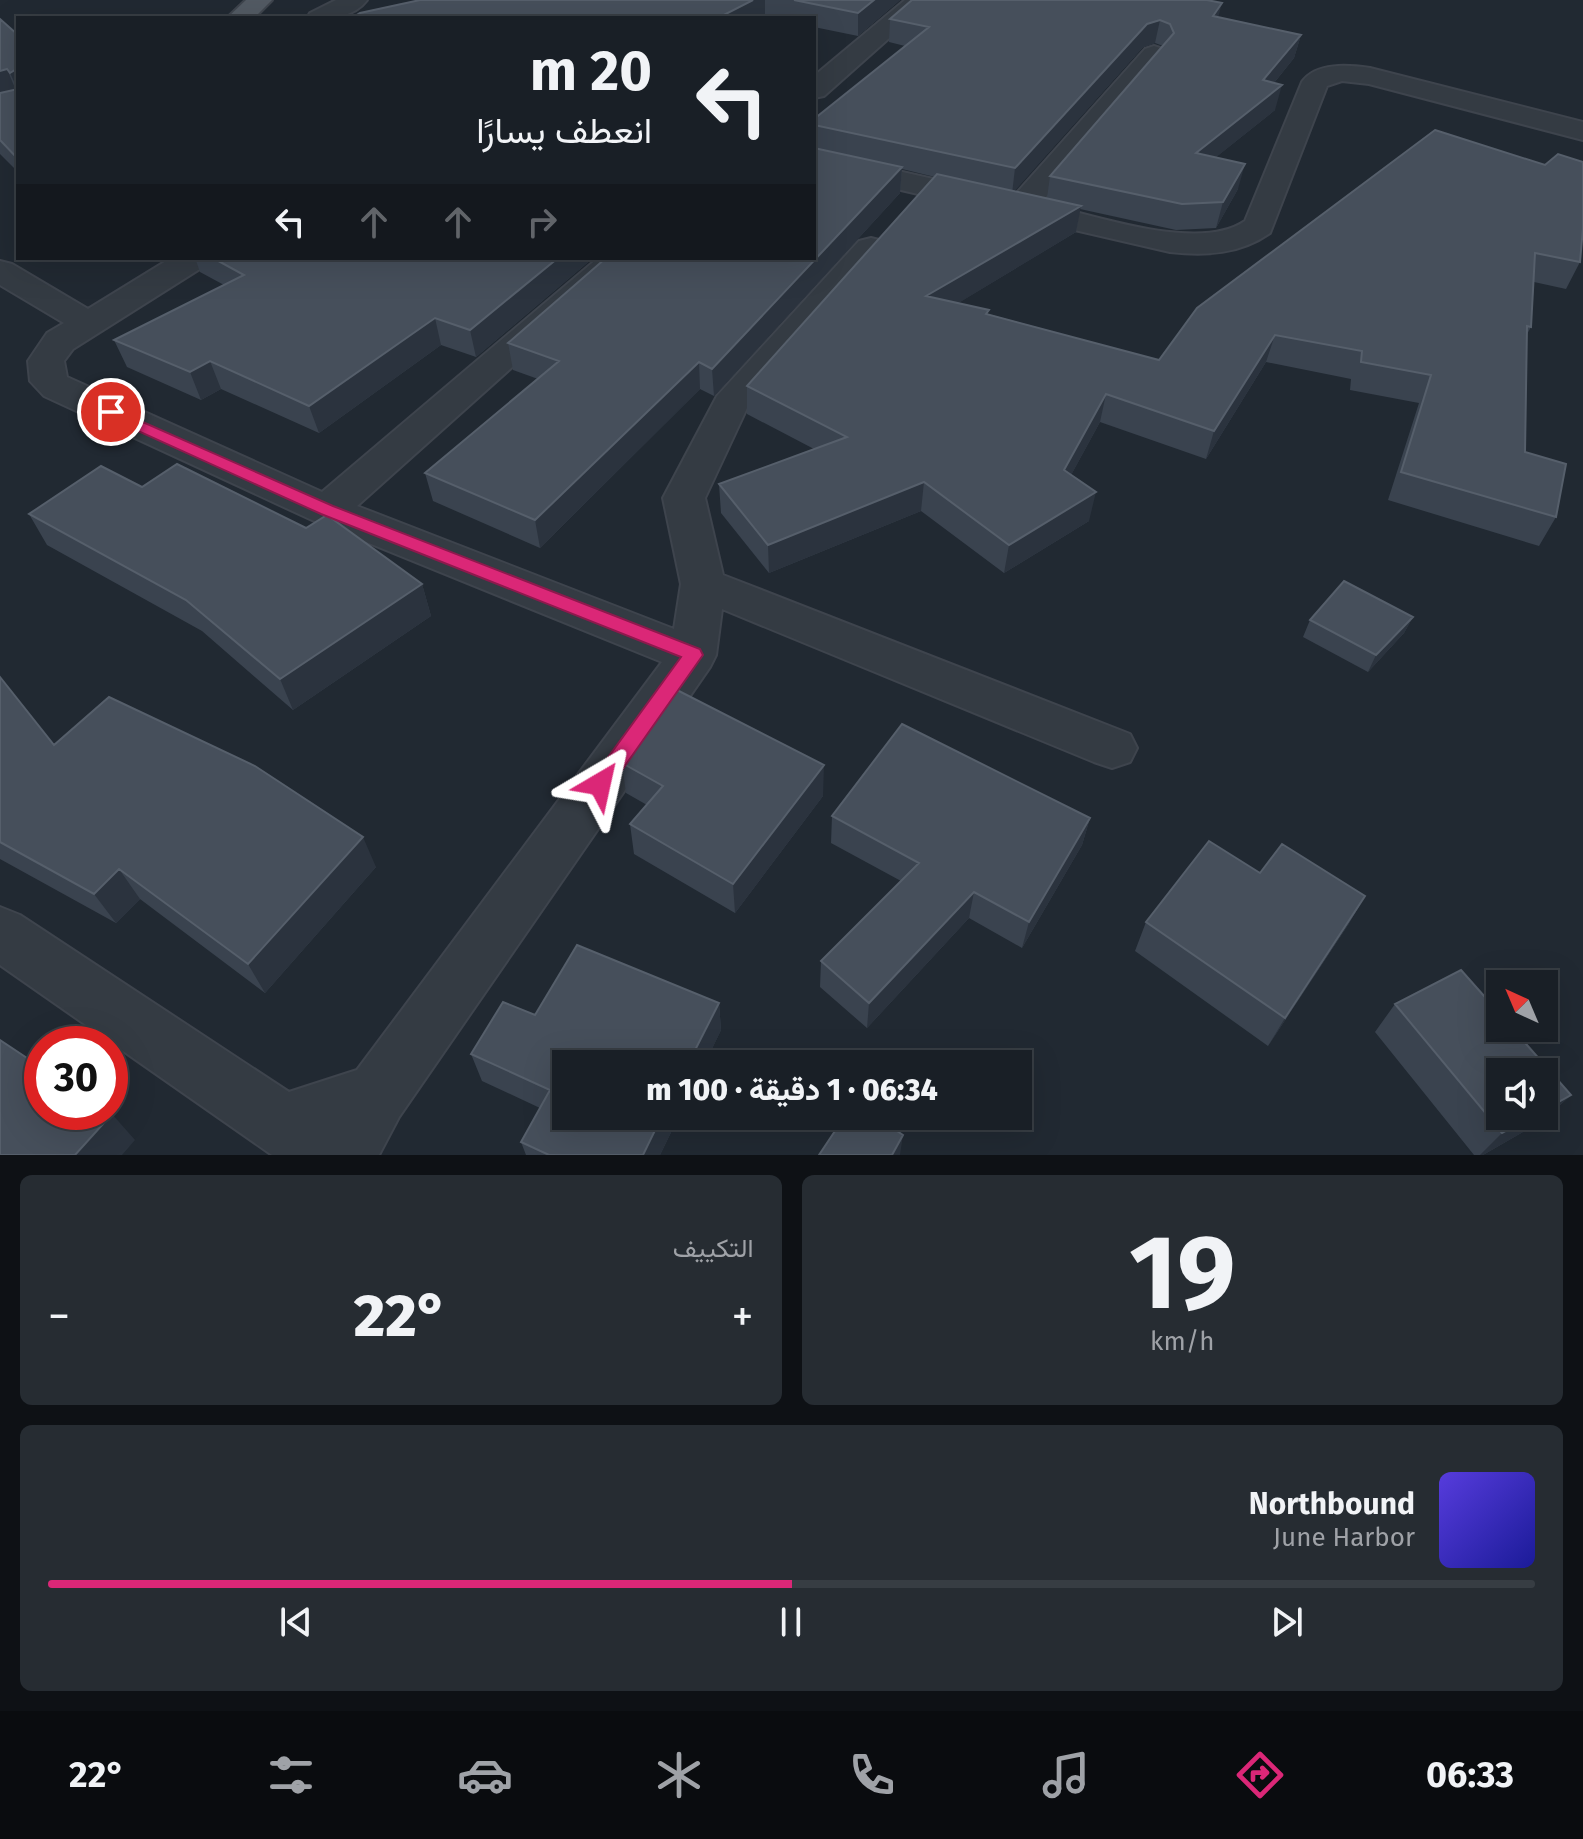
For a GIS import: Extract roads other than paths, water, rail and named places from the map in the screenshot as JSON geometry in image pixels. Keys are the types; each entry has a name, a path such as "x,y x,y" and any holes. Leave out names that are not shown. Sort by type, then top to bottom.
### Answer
{"main road":[{"path":"241,16 260,0"}],"street":[{"path":"323,16 355,0"},
{"path":"816,88 920,0"},
{"path":"1019,209 1154,54"},
{"path":"816,161 1170,242 1207,245 1239,239 1259,226 1315,82 1332,74 1370,76 1583,131"},
{"path":"344,1155 377,1095 693,655 703,584 684,498 730,404 928,185"},
{"path":"191,260 86,322 60,341 46,361 49,381 57,388 327,510 693,655"},
{"path":"327,510 616,260"},
{"path":"0,271 86,322"},
{"path":"703,584 1112,748"},
{"path":"0,933 306,1140 377,1095"}]}
